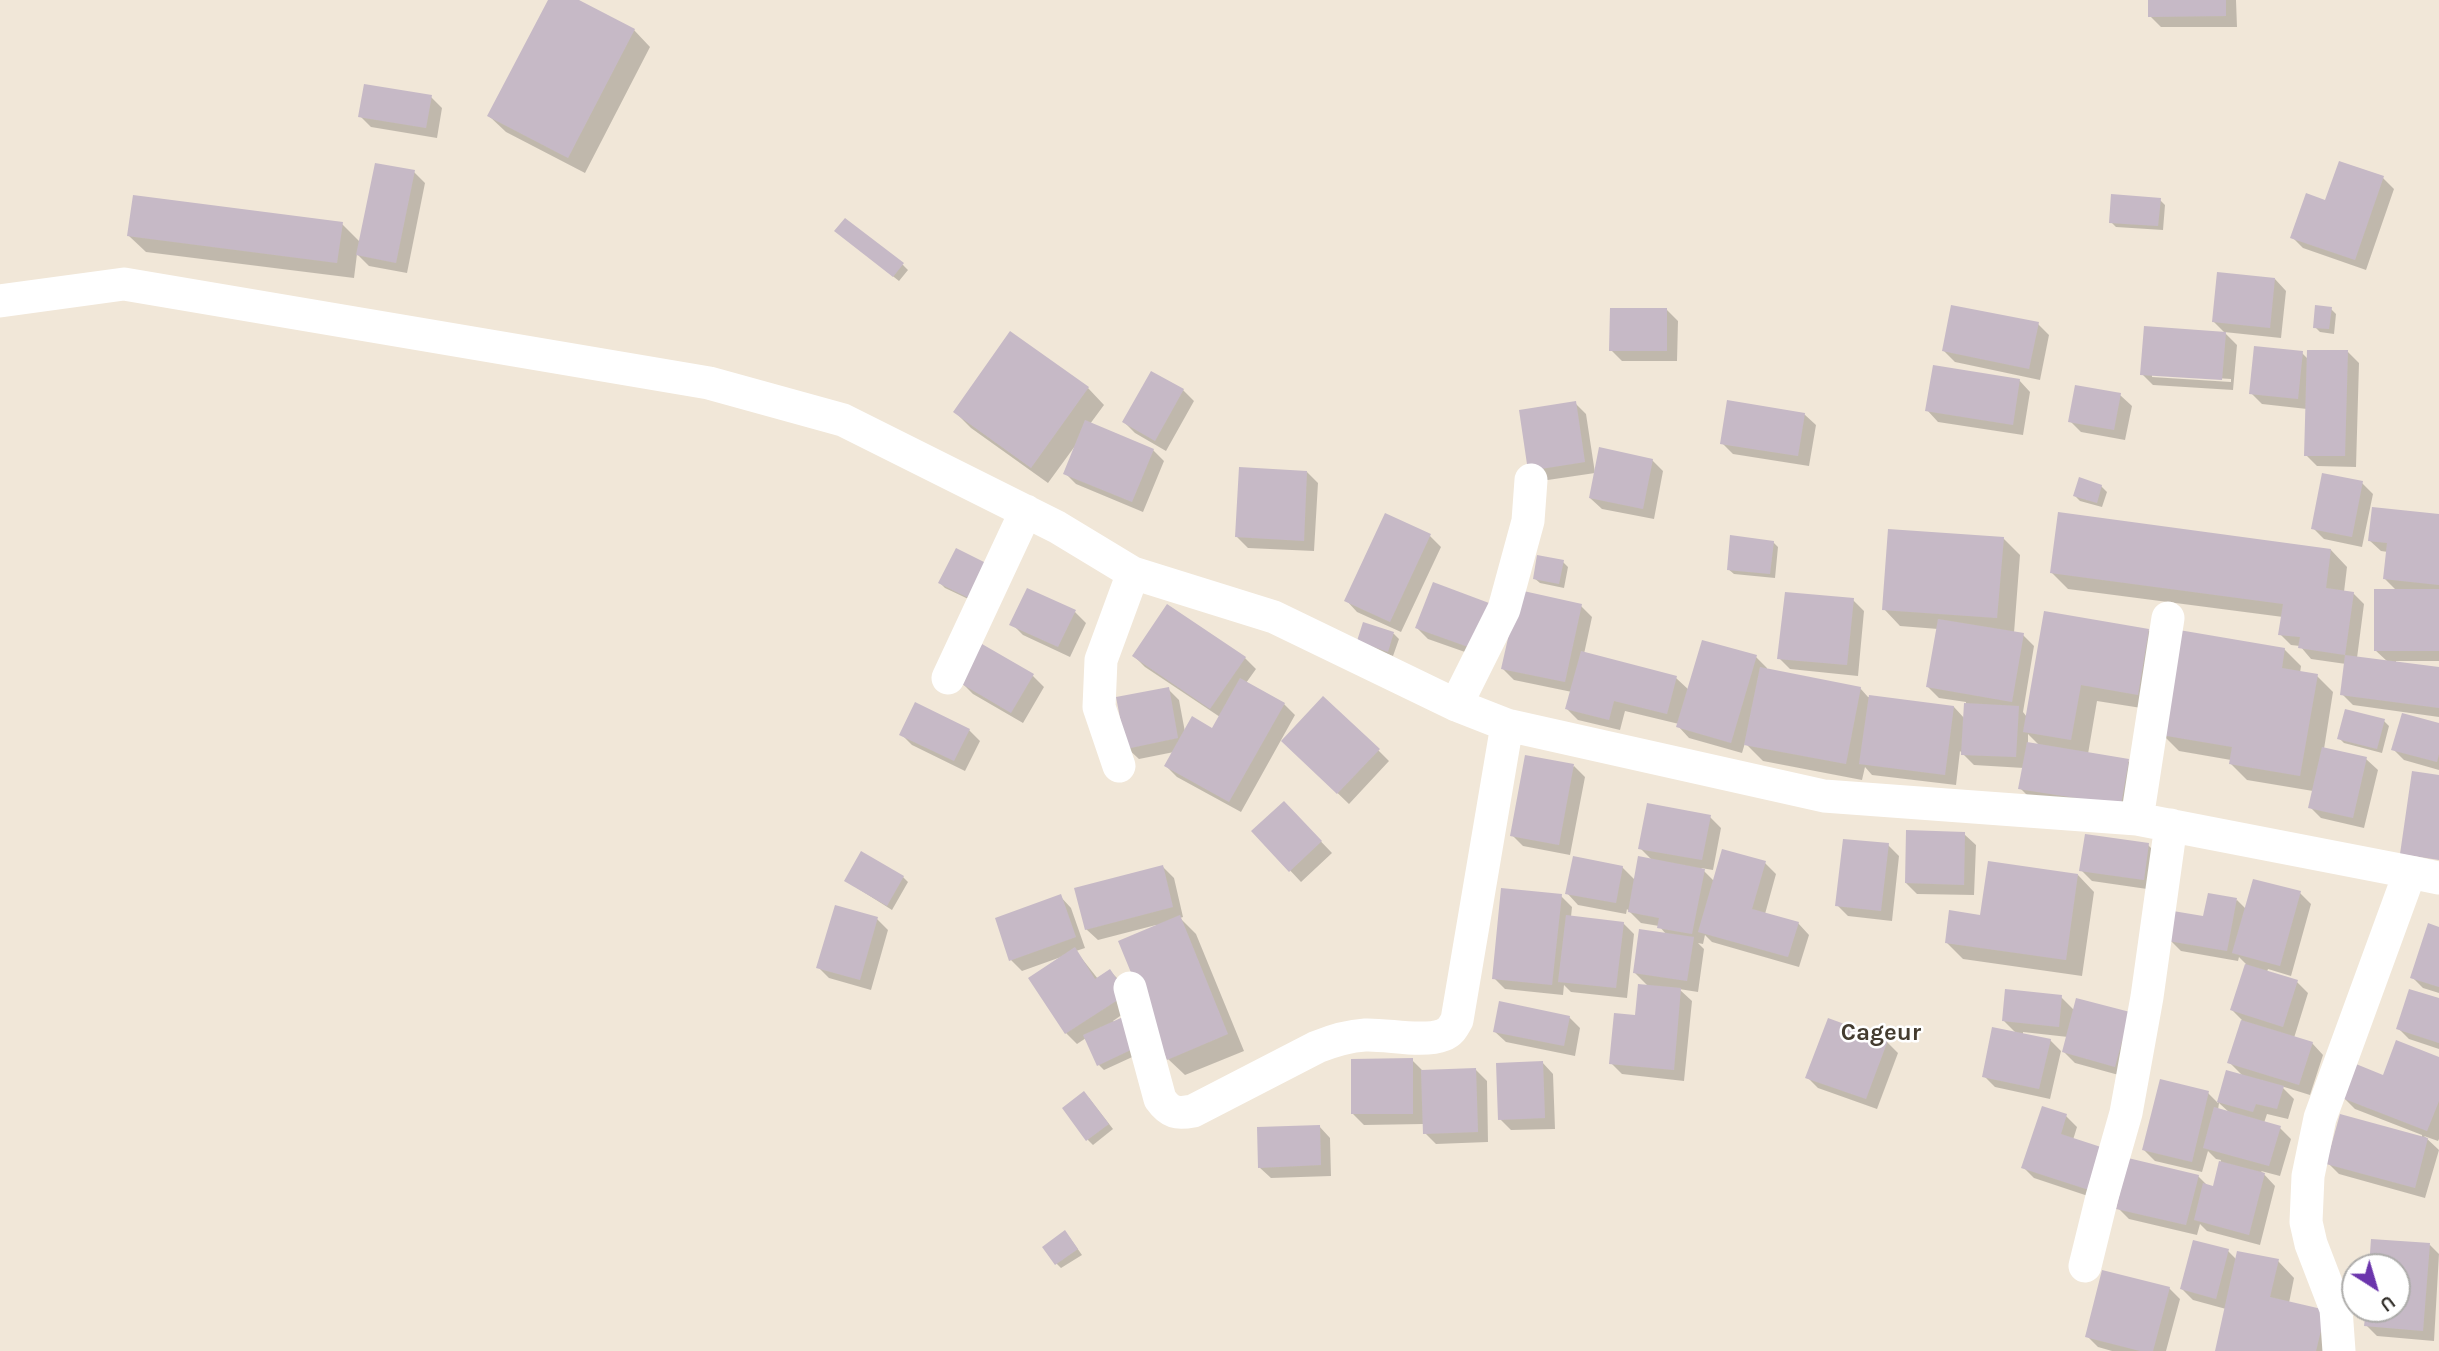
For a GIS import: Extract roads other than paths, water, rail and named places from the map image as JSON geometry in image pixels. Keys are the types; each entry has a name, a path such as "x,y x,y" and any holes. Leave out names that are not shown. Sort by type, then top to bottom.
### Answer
{"street":[{"path":"0,301 124,284 709,383 843,420 1057,527 1133,573 1274,617 1456,705 1507,725 1824,796 2137,819 2424,875 2320,1118 2308,1176 2306,1222 2311,1244 2336,1309 2339,1351"},
{"path":"1456,705 1504,609 1528,521 1531,480"},
{"path":"948,678 1026,511"},
{"path":"1119,766 1099,708 1101,660 1133,573"},
{"path":"2137,819 2168,618"},
{"path":"1130,988 1160,1100 1168,1109 1178,1114 1193,1111 1317,1047 1334,1041 1364,1035 1445,1035 1457,1020 1507,725"},
{"path":"2085,1266 2126,1114 2147,997 2171,825"}],"district":[{"name":"Cageur","path":"1881,1033"}]}
